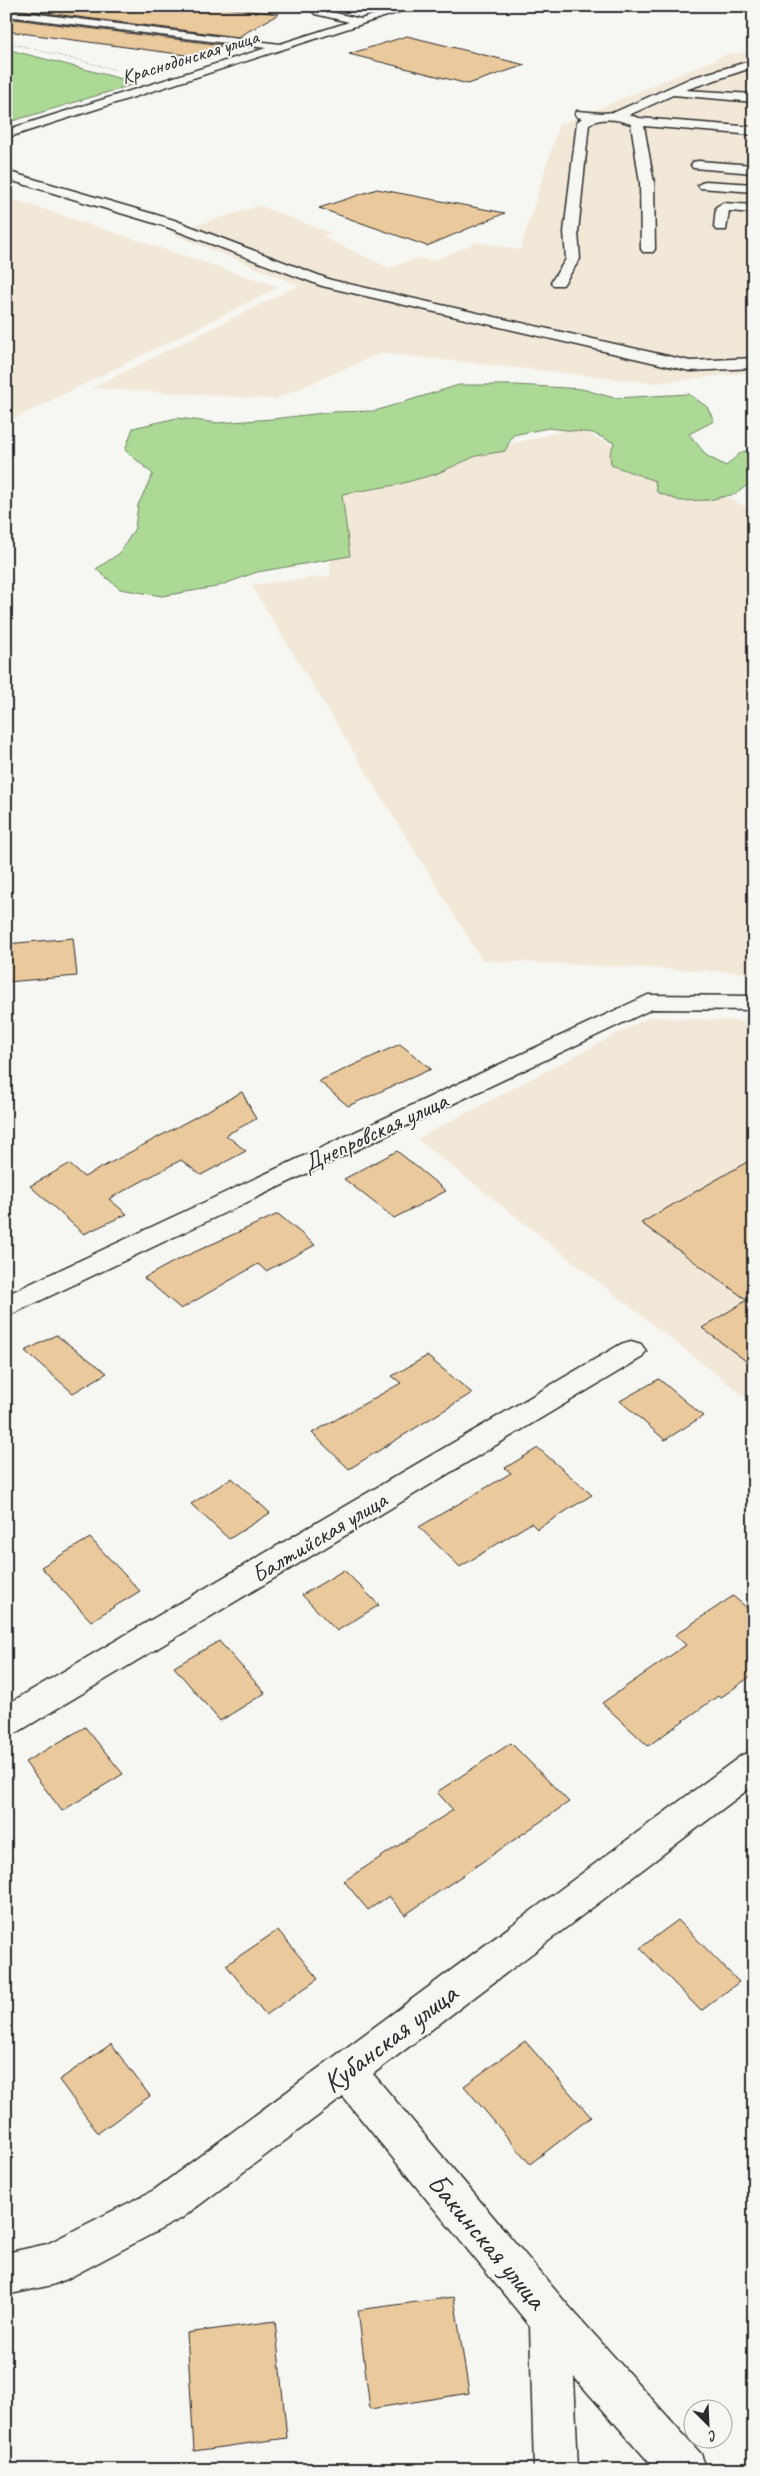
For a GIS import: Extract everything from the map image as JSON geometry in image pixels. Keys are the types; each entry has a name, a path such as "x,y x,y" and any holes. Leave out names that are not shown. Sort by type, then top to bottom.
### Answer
{"street":[{"path":"313,6 319,12 361,22"},
{"name":"Краснодонская улица","path":"6,134 413,6"},
{"path":"6,13 284,47"},
{"path":"618,115 695,81 754,63"},
{"path":"717,75 754,78"},
{"path":"672,92 754,98"},
{"path":"641,104 668,106"},
{"path":"558,282 573,259 571,232 583,122 588,115 618,115 637,122 754,131"},
{"path":"637,122 645,140 648,249"},
{"path":"698,165 754,169"},
{"path":"6,175 169,223 327,283 690,366 754,363"},
{"path":"704,185 754,188"},
{"path":"721,227 723,207 754,208"},
{"name":"Днепровская улица","path":"6,1307 648,1002 754,1003"},
{"name":"Балтийская улица","path":"6,1722 631,1351"},
{"name":"Кубанская улица","path":"6,2274 52,2264 168,2204 754,1765"},
{"name":"Бакинская улица","path":"346,2071 551,2318 556,2470"},
{"path":"551,2318 685,2470"}],"path":[{"path":"6,42 117,70"}],"shaded area":[{"path":"754,52 754,372 655,383 381,353 275,399 92,388 299,285 170,233 260,206 330,233 323,237 389,268 418,258 434,261 477,242 520,250 559,125 728,54"},
{"path":"6,197 279,287 16,418 6,415"},
{"path":"575,428 754,510 754,973 482,960 251,585 330,576 335,489"},
{"path":"649,1017 754,1022 754,1404 417,1139"}],"green space":[{"path":"6,49 138,83 6,123"},
{"path":"459,385 516,385 582,389 614,398 689,394 707,407 714,421 689,434 707,456 726,466 739,454 754,447 754,486 749,484 735,494 709,500 680,501 657,492 655,481 611,465 610,454 614,443 593,433 548,428 513,435 505,451 476,456 436,474 396,485 342,494 350,556 257,572 216,587 162,596 120,589 96,569 120,553 135,528 138,505 153,474 125,450 133,428 177,418 218,423 331,412 375,411"}],"building":[{"path":"6,6 207,6 279,14 238,37 6,8"},
{"path":"6,18 223,45 201,57 6,31"},
{"path":"407,36 525,65 468,84 349,54"},
{"path":"377,189 505,213 427,246 319,208"},
{"path":"73,938 77,976 6,982 6,944"},
{"path":"400,1044 431,1069 348,1106 319,1081"},
{"path":"242,1092 256,1119 226,1135 246,1151 201,1175 181,1160 109,1199 127,1214 84,1234 30,1186 69,1164 84,1177"},
{"path":"397,1151 446,1191 394,1218 344,1179"},
{"path":"754,1158 754,1367 702,1328 747,1300 641,1223"},
{"path":"278,1214 315,1245 266,1271 258,1264 181,1309 144,1278 175,1261"},
{"path":"56,1335 107,1373 73,1393 25,1351"},
{"path":"427,1356 472,1393 349,1469 312,1433 401,1383 392,1376"},
{"path":"659,1379 703,1416 665,1440 620,1401"},
{"path":"538,1448 592,1495 537,1529 531,1523 460,1567 419,1527 511,1473 505,1468"},
{"path":"232,1478 270,1513 229,1539 191,1504"},
{"path":"90,1538 140,1591 91,1621 41,1567"},
{"path":"344,1570 379,1605 337,1631 302,1595"},
{"path":"733,1596 754,1614 754,1674 720,1698 718,1696 648,1746 602,1703 686,1645 675,1635"},
{"path":"219,1641 265,1693 220,1721 174,1667"},
{"path":"85,1727 123,1774 62,1811 25,1762"},
{"path":"511,1743 569,1802 405,1915 389,1896 368,1910 344,1881 453,1810 437,1792"},
{"path":"678,1920 739,1982 701,2011 640,1948"},
{"path":"278,1930 318,1979 266,2015 226,1965"},
{"path":"525,2041 591,2117 530,2164 464,2086"},
{"path":"111,2044 150,2096 98,2133 59,2080"},
{"path":"454,2297 469,2393 370,2409 358,2310"},
{"path":"275,2321 287,2438 194,2451 187,2333"}]}
